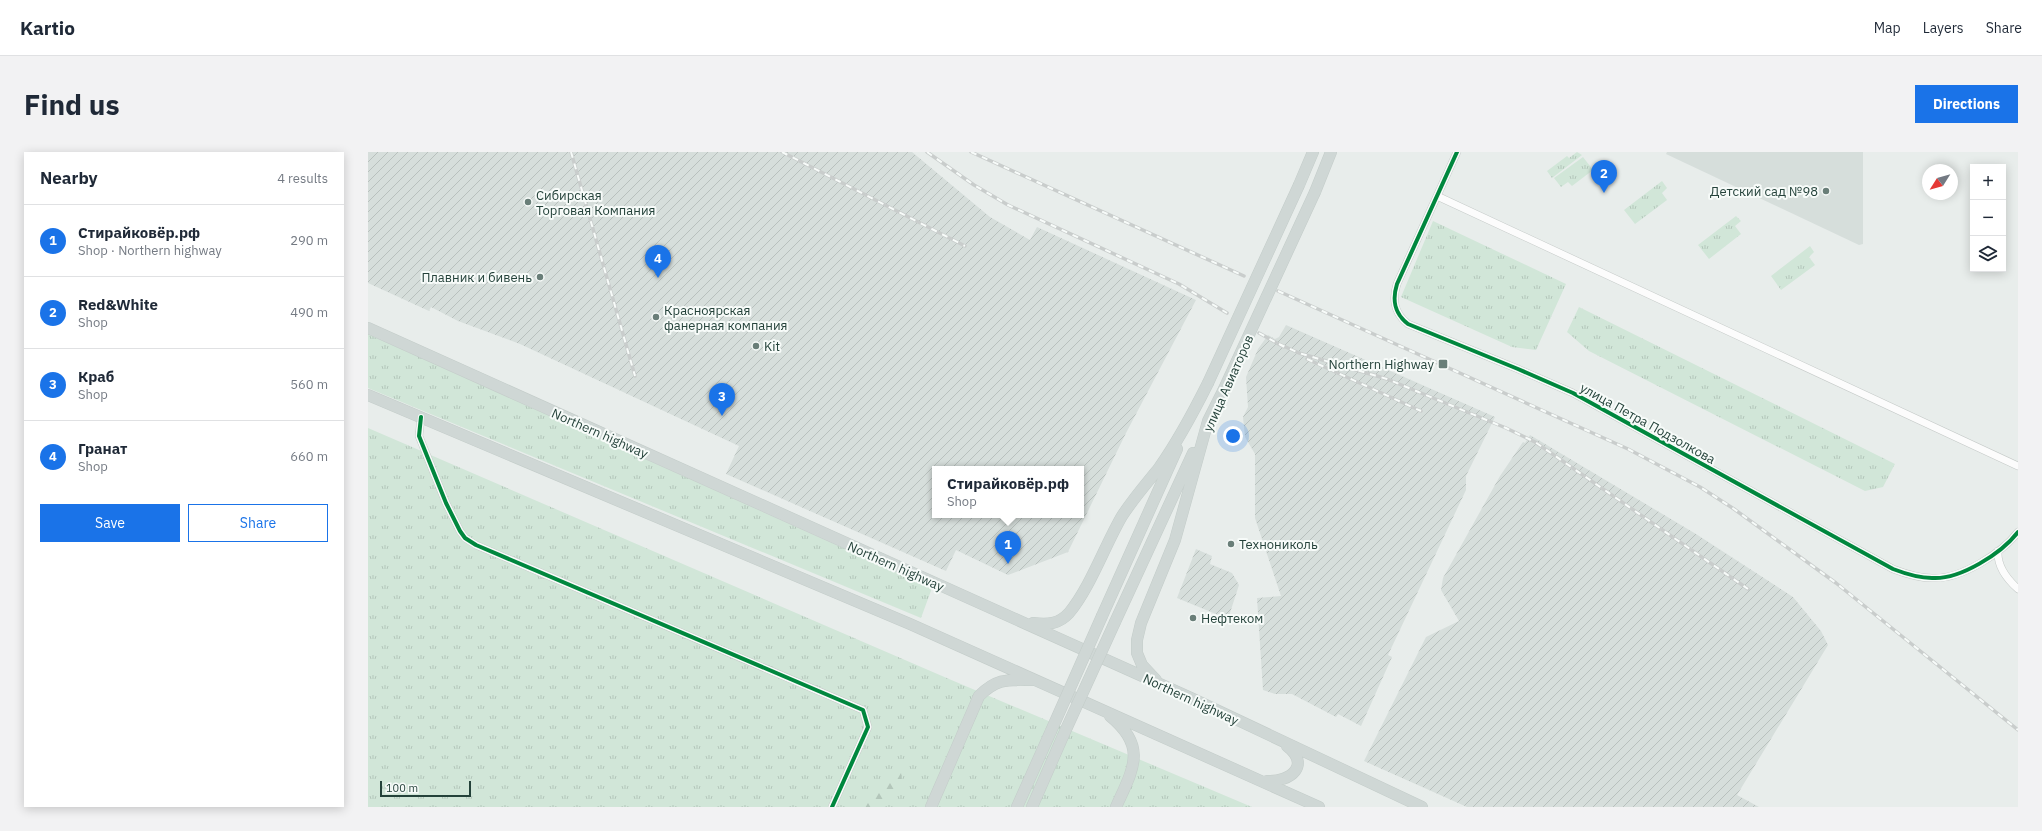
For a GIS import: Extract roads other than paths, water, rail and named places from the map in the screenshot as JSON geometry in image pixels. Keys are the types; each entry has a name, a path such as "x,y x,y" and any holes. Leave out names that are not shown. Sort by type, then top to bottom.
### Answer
{"main road":[{"name":"улица Авиаторов","path":"1023,622 1048,625 1059,621 1069,613 1078,600 1122,517 1138,492 1159,467 1190,419 1208,383 1313,152"},
{"name":"улица Авиаторов","path":"1159,684 1142,666 1137,653 1136,640 1141,623 1175,540 1208,421 1315,192 1331,152"},
{"name":"Northern highway","path":"368,328 1023,622 1422,807"},
{"path":"368,395 762,560 1097,706 1265,781 1319,807"},
{"path":"1017,807 1190,419"},
{"path":"1032,807 1063,736 1208,421"},
{"path":"931,807 980,696 990,686 1003,680 1038,680"},
{"path":"1097,706 1124,729 1131,738 1134,750 1128,779 1116,807"},
{"path":"1265,781 1287,779 1293,774 1297,766 1297,760 1294,752 1281,742"}],"street":[{"name":"улица Петра Подзолкова","path":"1457,152 1401,273 1395,292 1396,310 1401,318 1408,324 1573,393 1893,569 1915,577 1942,578 1975,566 1998,551 2018,532"},
{"path":"1437,196 2018,466"},
{"path":"421,417 419,436 446,503 465,538 476,545 863,710 868,727 832,807"},
{"path":"1998,551 1997,557 2006,579 2018,589"}],"railway":[{"path":"571,152 635,376"},
{"path":"782,152 965,246"},
{"path":"927,152 974,185 1008,205 1179,284 1227,313"},
{"path":"971,152 1244,276"},
{"path":"1278,291 1628,449 1700,487 1734,509 1836,583 2018,730"},
{"path":"1259,333 1284,347"},
{"path":"1279,344 1299,353 1387,379 1506,428 1535,442 1748,589"},
{"path":"1307,359 1421,411"}],"place":[{"name":"Детский сад №98","path":"1826,191"},
{"name":"Red&White","path":"1604,193"},
{"name":"Сибирская Торговая Компания","path":"528,202"},
{"name":"Плавник и бивень","path":"540,277"},
{"name":"Гранат","path":"658,278"},
{"name":"Красноярская фанерная компания","path":"656,317"},
{"name":"Kit","path":"756,346"},
{"name":"Northern Highway","path":"1443,364"},
{"name":"Краб","path":"722,416"},
{"name":"Технониколь","path":"1231,544"},
{"name":"Стирайковёр.рф","path":"1008,564"},
{"name":"Нефтеком","path":"1193,618"}]}
